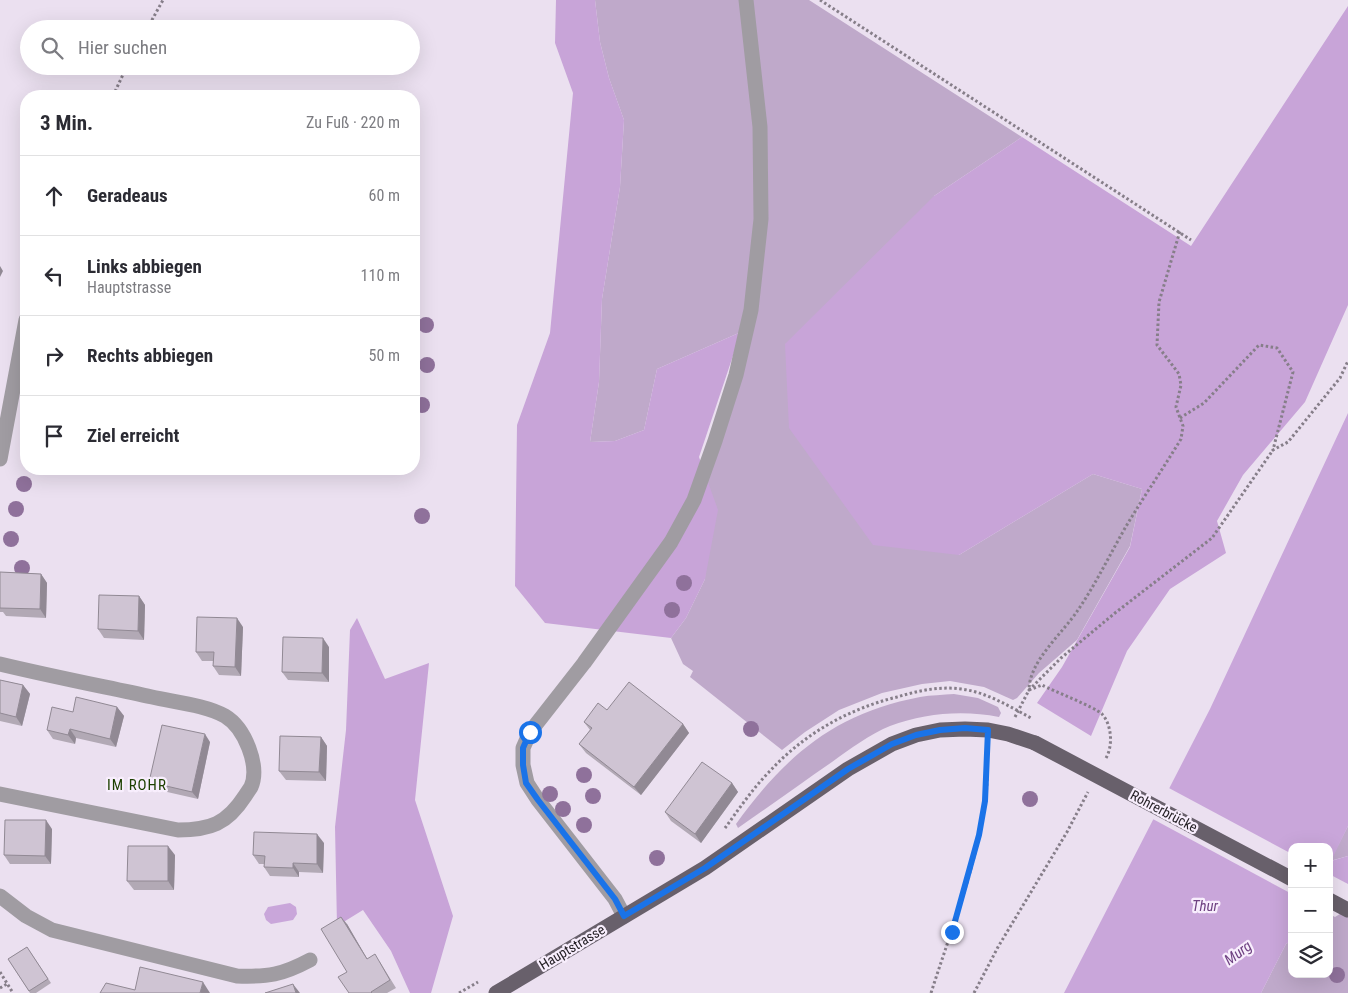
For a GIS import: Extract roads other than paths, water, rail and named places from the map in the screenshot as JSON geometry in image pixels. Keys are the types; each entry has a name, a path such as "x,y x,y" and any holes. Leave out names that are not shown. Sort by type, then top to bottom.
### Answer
{"main road":[{"name":"Hauptstrasse","path":"496,993 705,868 848,769 892,744 916,735 940,730 965,728 988,730"},
{"name":"Rohrerbrücke","path":"988,730 1035,743 1288,877"},
{"path":"1333,902 1348,910"}],"street":[{"path":"624,916 603,883 526,783 523,748 530,732 590,655 671,542 694,500 736,375 751,310 761,219 760,127 746,0"},
{"path":"0,459 20,352"},
{"path":"0,664 210,710 226,717 239,730 250,749 253,766 252,785 230,817 213,826 197,830 178,830 0,794"},
{"path":"0,896 26,916 52,930 237,976 265,977 292,970 310,960"}],"water":[{"name":"Thur","path":"1348,413 1348,826 1333,857 1333,843 1288,843 1288,943 1261,993 1064,993 1210,709"},
{"name":"Thur","path":"1348,856 1348,906 1333,915 1333,860"},
{"path":"290,903 296,907 297,914 293,920 271,924 266,920 264,914 268,907"}],"district":[{"name":"IM ROHR","path":"137,785"}],"water label":[{"name":"Murg","path":"1238,953"}]}
